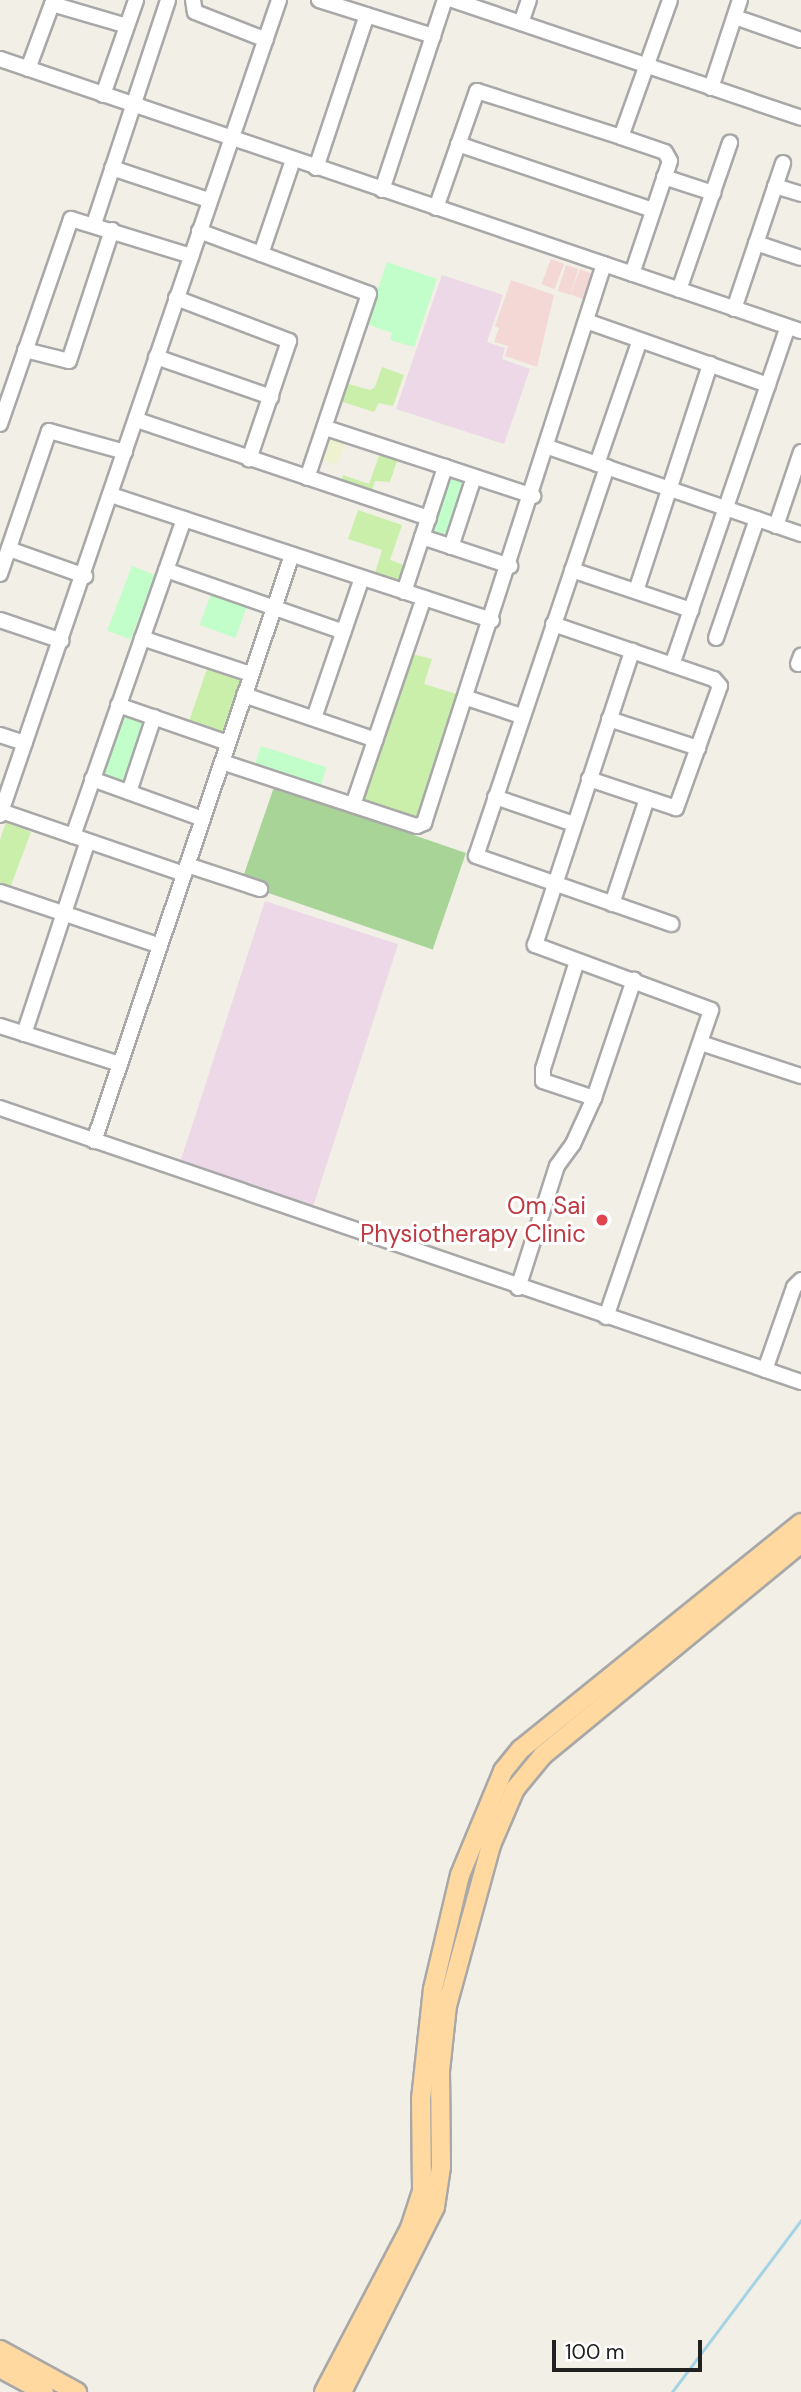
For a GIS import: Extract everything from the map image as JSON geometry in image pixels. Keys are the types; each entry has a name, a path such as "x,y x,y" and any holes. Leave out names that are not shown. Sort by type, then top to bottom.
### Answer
{"main road":[{"path":"324,2392 410,2228 422,2190 421,2099 433,1989 460,1875 503,1771 521,1749 801,1523"},
{"path":"342,2392 435,2207 441,2166 440,2071 447,2006 491,1845 515,1788 543,1755 801,1543"},
{"path":"0,2350 77,2392"},
{"path":"0,2368 44,2392"}],"street":[{"path":"103,95 136,0"},
{"path":"94,224 168,0"},
{"path":"193,0 195,12 266,40"},
{"path":"260,889 88,841 1,813 4,793 85,576 209,200 279,0"},
{"path":"319,0 433,36"},
{"path":"382,190 445,0"},
{"path":"453,0 801,118"},
{"path":"522,23 529,0"},
{"path":"621,137 670,0"},
{"path":"711,88 740,0"},
{"path":"28,69 52,4 127,26"},
{"path":"316,168 367,15"},
{"path":"735,17 801,40"},
{"path":"0,59 794,329 768,385 671,665"},
{"path":"436,208 475,93 481,90 621,137 669,155 632,274"},
{"path":"679,290 730,143"},
{"path":"458,144 653,210"},
{"path":"261,254 293,160"},
{"path":"734,309 783,163"},
{"path":"112,168 209,200"},
{"path":"664,177 713,193"},
{"path":"775,186 801,194"},
{"path":"0,424 67,223 77,218 191,256"},
{"path":"25,350 69,360 112,230"},
{"path":"199,231 369,294 307,478"},
{"path":"756,243 801,258"},
{"path":"222,762 417,826 424,823 533,496 604,264"},
{"path":"176,298 289,341 249,459"},
{"path":"586,321 768,385"},
{"path":"640,340 572,570 476,856 671,925"},
{"path":"156,358 271,397"},
{"path":"636,591 710,364"},
{"path":"136,420 429,518"},
{"path":"326,428 533,496"},
{"path":"0,574 50,431 125,452"},
{"path":"548,447 801,534"},
{"path":"776,526 801,452"},
{"path":"404,592 445,467"},
{"path":"451,547 474,477"},
{"path":"111,495 492,620"},
{"path":"73,836 184,519"},
{"path":"716,638 757,519"},
{"path":"422,537 510,566"},
{"path":"9,549 85,576"},
{"path":"94,1141 292,555"},
{"path":"166,570 344,632"},
{"path":"572,570 691,610"},
{"path":"314,718 362,578"},
{"path":"354,805 424,598"},
{"path":"0,620 61,641"},
{"path":"553,624 718,682 679,805 647,799 589,779"},
{"path":"142,638 251,674"},
{"path":"606,1317 711,1010 707,1005 535,945 632,651"},
{"path":"244,695 376,740"},
{"path":"467,698 522,716"},
{"path":"118,705 228,743"},
{"path":"129,792 154,717"},
{"path":"609,719 698,748"},
{"path":"0,735 24,743"},
{"path":"92,779 203,819"},
{"path":"495,797 574,824"},
{"path":"612,904 647,799"},
{"path":"24,1034 88,841"},
{"path":"0,892 160,946"},
{"path":"577,961 541,1077 543,1082 594,1098"},
{"path":"518,1288 557,1166 573,1144 594,1098 634,980"},
{"path":"0,1026 120,1064"},
{"path":"701,1043 801,1076"},
{"path":"0,1108 518,1288 801,1382"},
{"path":"765,1370 794,1287 801,1280"}],"shaded area":[{"path":"551,259 564,264 554,289 541,284"},
{"path":"566,265 578,269 570,295 558,291"},
{"path":"580,269 593,274 583,299 570,294"},
{"path":"442,275 503,295 487,342 505,348 502,359 530,369 504,444 396,409"},
{"path":"511,280 554,295 537,367 505,356 508,346 494,342 499,328 495,326"},
{"path":"265,901 398,944 312,1209 179,1165"}],"green space":[{"path":"387,262 437,279 414,347 390,340 392,333 366,324"},
{"path":"382,367 404,375 393,406 379,403 374,412 340,401 345,383 370,390 375,387"},
{"path":"328,432 347,439 337,465 318,458"},
{"path":"381,450 399,455 390,482 375,481 367,504 337,494 343,475 369,484"},
{"path":"448,475 468,482 445,547 426,540"},
{"path":"358,510 402,525 390,560 404,565 396,590 372,583 382,550 348,539"},
{"path":"132,566 155,575 131,639 107,630"},
{"path":"211,594 247,607 235,638 200,625"},
{"path":"412,654 432,659 424,684 460,695 418,821 359,802"},
{"path":"207,669 242,681 224,734 189,722"},
{"path":"122,712 146,720 125,784 101,777"},
{"path":"261,746 327,767 320,788 254,767"},
{"path":"274,787 466,853 433,950 241,883"},
{"path":"6,822 31,832 10,888 0,884 0,840"}],"waterway":[{"path":"672,2392 801,2220"}],"place":[{"name":"Om Sai Physiotherapy Clinic","path":"602,1220"}]}
